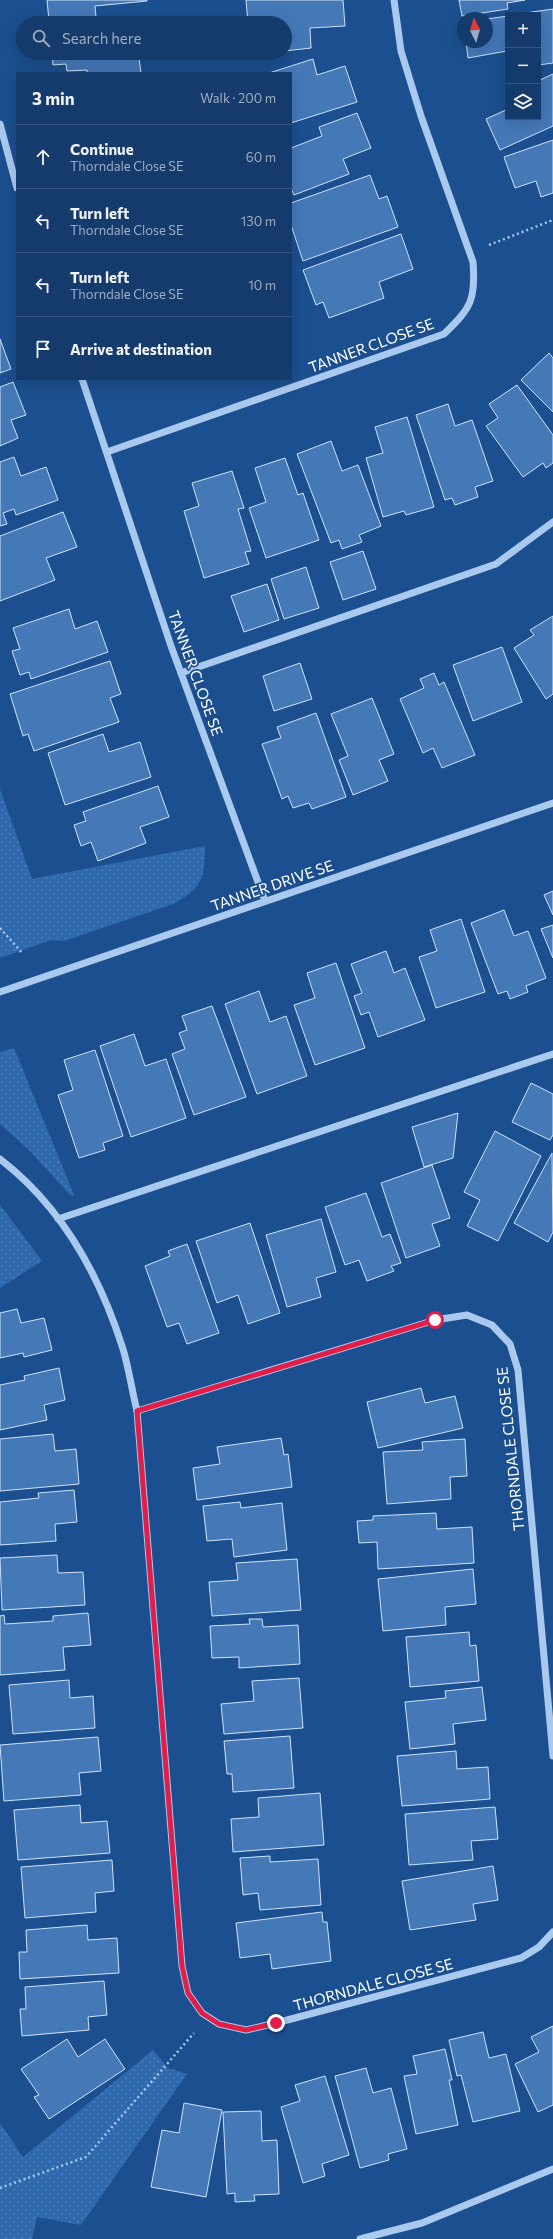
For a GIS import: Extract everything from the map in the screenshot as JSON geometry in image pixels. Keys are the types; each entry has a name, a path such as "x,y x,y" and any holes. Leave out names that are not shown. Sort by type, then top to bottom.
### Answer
{"street":[{"name":"TANNER CLOSE SE","path":"107,452 444,334 462,316 471,303 475,282 473,262 421,116 401,51 394,0"},
{"path":"0,124 16,184"},
{"name":"TANNER CLOSE SE","path":"82,380 181,673 265,901"},
{"path":"181,673 496,564 553,522"},
{"name":"TANNER DRIVE SE","path":"0,992 553,803"},
{"path":"58,1219 553,1054"},
{"name":"THORNDALE CLOSE SE","path":"0,1159 46,1201 78,1246 102,1294 123,1349 137,1411 182,1966 188,1993 202,2013 219,2024 246,2030 521,1958 539,1947 553,1932"},
{"name":"THORNDALE CLOSE SE","path":"137,1411 435,1320 467,1315 492,1325 510,1344 518,1370 553,1756"},
{"path":"360,2239 422,2223 553,2169"}],"path":[{"path":"470,252 553,220"},
{"path":"0,928 22,954"},
{"path":"0,2188 86,2157 207,2017"}],"shaded area":[{"path":"0,789 32,879 205,846 203,874 200,881 196,887 183,899 173,904 64,941 51,940 0,958"},
{"path":"14,1048 74,1195 71,1196 30,1151 0,1124 0,1052"},
{"path":"0,1205 42,1261 0,1288"},
{"path":"153,2050 168,2068 187,2074 81,2225 37,2217 32,2239 0,2239 0,2123 23,2157"}],"building":[{"path":"47,0 147,0 95,6 96,16 49,16"},
{"path":"246,0 343,0 345,26 310,28 311,48 292,50 292,16 247,16"},
{"path":"459,0 525,0 507,3 508,9 488,12 461,12"},
{"path":"553,9 553,63 541,65 541,12 532,12"},
{"path":"505,16 505,51 468,58 467,48 493,48 493,18"},
{"path":"313,59 317,75 345,66 357,102 292,123 292,72 272,72"},
{"path":"53,60 139,60 141,72 87,72 87,70 67,71 66,64 53,65"},
{"path":"553,74 553,126 500,150 486,119 505,110 505,120 541,120 541,80"},
{"path":"357,113 371,148 343,159 349,174 294,195 292,190 292,148 322,136 319,127"},
{"path":"553,140 553,193 541,197 536,181 515,188 504,157"},
{"path":"370,175 379,199 387,196 398,227 303,261 292,228 292,203"},
{"path":"401,234 413,269 379,282 384,298 329,318 323,302 316,305 303,270"},
{"path":"0,339 11,369 0,373"},
{"path":"549,353 553,358 553,412 521,380"},
{"path":"13,382 26,415 11,420 18,438 0,446 0,387"},
{"path":"517,385 553,435 553,463 546,468 543,463 523,477 486,426 498,418 489,404"},
{"path":"448,404 455,426 472,420 493,481 475,487 478,497 455,505 452,498 445,500 416,415"},
{"path":"407,417 434,507 406,515 404,511 383,517 366,458 383,453 375,427"},
{"path":"331,441 342,471 358,465 381,526 359,535 362,542 342,549 339,540 331,543 297,454"},
{"path":"14,457 21,476 46,467 58,500 16,515 14,509 3,513 7,524 0,526 0,462"},
{"path":"285,458 298,495 303,493 319,540 266,558 249,508 266,502 255,468"},
{"path":"232,471 244,508 238,509 251,551 245,552 249,564 204,578 184,511 199,506 192,483"},
{"path":"63,512 77,547 46,558 55,580 0,601 0,536"},
{"path":"363,551 376,589 343,600 330,562"},
{"path":"306,567 319,608 284,619 271,579"},
{"path":"267,584 279,620 244,632 231,596"},
{"path":"69,609 75,629 97,621 108,652 31,679 29,672 20,675 12,651 20,649 13,628"},
{"path":"553,616 553,694 546,699 514,648 534,635 530,630"},
{"path":"502,647 522,702 473,721 453,665"},
{"path":"110,661 121,694 110,698 119,722 34,751 28,734 23,736 10,694"},
{"path":"300,663 312,699 274,711 263,676"},
{"path":"434,673 439,685 444,682 475,755 442,768 433,748 423,753 400,699 424,688 420,679"},
{"path":"372,698 394,754 379,760 388,781 353,795 339,760 348,756 331,714"},
{"path":"316,713 346,797 312,809 309,803 293,808 288,796 282,799 262,744 281,738 277,727"},
{"path":"103,734 109,752 140,742 151,777 65,805 48,753"},
{"path":"158,786 169,817 140,827 146,843 98,861 91,842 81,846 74,825 86,821 83,812"},
{"path":"553,891 553,915 544,895"},
{"path":"504,910 514,936 528,931 546,978 526,986 528,992 510,999 507,991 498,994 471,923"},
{"path":"461,919 485,992 436,1008 419,957 437,951 430,930"},
{"path":"553,925 553,958 541,929"},
{"path":"386,951 394,973 405,968 425,1020 378,1037 369,1012 361,1015 354,996 362,993 351,964"},
{"path":"336,963 365,1048 315,1065 294,1005 315,998 307,973"},
{"path":"259,991 270,1022 286,1016 307,1076 257,1094 225,1004"},
{"path":"212,1006 246,1097 194,1115 172,1054 185,1049 179,1033 187,1030 182,1016"},
{"path":"134,1034 145,1066 166,1059 186,1118 131,1137 100,1046"},
{"path":"95,1050 123,1136 103,1143 105,1150 79,1158 58,1095 73,1090 64,1060"},
{"path":"531,1083 553,1094 553,1135 550,1140 512,1122"},
{"path":"458,1113 453,1158 424,1167 412,1127"},
{"path":"495,1131 541,1156 498,1241 467,1226 480,1200 464,1192"},
{"path":"552,1153 553,1232 548,1242 514,1223"},
{"path":"432,1165 450,1218 432,1224 440,1246 406,1258 381,1183"},
{"path":"366,1193 382,1237 390,1234 401,1263 391,1266 394,1271 367,1281 359,1260 345,1265 325,1207"},
{"path":"321,1219 336,1272 316,1278 321,1297 287,1307 266,1235"},
{"path":"250,1223 280,1313 248,1324 238,1295 217,1303 196,1241"},
{"path":"187,1244 219,1333 187,1344 179,1323 167,1327 145,1266 170,1256 168,1251"},
{"path":"17,1309 21,1323 44,1318 52,1350 24,1357 23,1353 0,1358 0,1313"},
{"path":"59,1368 65,1400 44,1405 47,1420 0,1430 0,1385 25,1380 24,1376"},
{"path":"421,1388 425,1403 455,1396 463,1428 378,1448 367,1402"},
{"path":"53,1434 55,1451 76,1449 79,1484 0,1491 0,1439"},
{"path":"281,1438 284,1455 288,1454 292,1487 197,1500 193,1468 220,1464 217,1447"},
{"path":"465,1439 467,1476 450,1477 451,1499 387,1504 383,1452 423,1450 422,1442"},
{"path":"74,1490 77,1522 55,1524 56,1541 0,1545 0,1502 39,1498 38,1493"},
{"path":"240,1502 241,1508 282,1503 287,1550 234,1557 232,1539 207,1541 203,1506"},
{"path":"436,1513 437,1529 472,1527 474,1563 378,1569 377,1542 359,1543 357,1521 373,1520 373,1516"},
{"path":"57,1555 58,1573 83,1572 85,1605 2,1610 0,1558"},
{"path":"297,1559 301,1610 212,1616 209,1582 238,1580 236,1563"},
{"path":"473,1569 476,1604 445,1607 446,1625 383,1631 378,1579"},
{"path":"88,1613 91,1645 63,1647 65,1670 0,1675 0,1616 4,1615 5,1624 53,1621 53,1616"},
{"path":"249,1619 262,1619 263,1627 298,1625 300,1664 239,1668 239,1657 212,1658 210,1626 250,1624"},
{"path":"469,1632 470,1646 476,1645 479,1681 410,1687 406,1637"},
{"path":"299,1678 303,1728 224,1734 221,1704 254,1701 252,1681"},
{"path":"69,1680 70,1698 93,1696 95,1728 13,1734 9,1685"},
{"path":"482,1687 486,1720 453,1724 455,1744 410,1749 405,1702 446,1698 445,1691"},
{"path":"290,1736 294,1788 233,1792 232,1774 227,1774 224,1741"},
{"path":"98,1737 101,1771 79,1773 81,1795 4,1801 0,1745"},
{"path":"456,1751 457,1769 488,1767 490,1799 402,1806 397,1756"},
{"path":"320,1793 324,1845 233,1852 231,1819 259,1817 258,1798"},
{"path":"80,1805 81,1823 107,1821 110,1853 18,1860 14,1810"},
{"path":"495,1807 498,1839 471,1841 473,1860 409,1865 405,1814"},
{"path":"270,1856 270,1862 318,1859 321,1905 260,1910 258,1893 243,1895 240,1858"},
{"path":"112,1860 114,1891 95,1893 96,1912 25,1918 21,1867"},
{"path":"493,1866 498,1900 473,1904 476,1920 410,1930 402,1881"},
{"path":"322,1912 323,1922 327,1922 331,1961 272,1969 270,1954 240,1958 236,1923"},
{"path":"87,1925 88,1940 117,1938 119,1973 20,1979 19,1952 27,1952 26,1930"},
{"path":"104,1981 107,2015 88,2017 89,2030 22,2036 20,2009 26,2009 25,1987"},
{"path":"553,2026 553,2105 538,2112 515,2064 539,2052 531,2037"},
{"path":"483,2032 489,2058 506,2054 520,2111 473,2122 461,2075 457,2076 449,2040"},
{"path":"67,2039 78,2057 105,2039 125,2069 49,2119 34,2097 39,2095 21,2069"},
{"path":"445,2049 452,2080 449,2080 458,2125 416,2134 404,2076 417,2074 413,2056"},
{"path":"366,2068 373,2093 391,2088 407,2149 388,2154 389,2160 360,2168 335,2076"},
{"path":"325,2076 349,2155 322,2164 325,2176 303,2183 281,2107 300,2101 295,2085"},
{"path":"184,2103 222,2110 206,2197 151,2187 162,2130 179,2133"},
{"path":"261,2111 262,2141 277,2140 279,2194 254,2195 255,2201 235,2202 235,2193 227,2194 223,2112"}],"route":[{"path":"276,2023 246,2030 219,2024 202,2013 188,1993 182,1966 137,1411 435,1320"}]}
